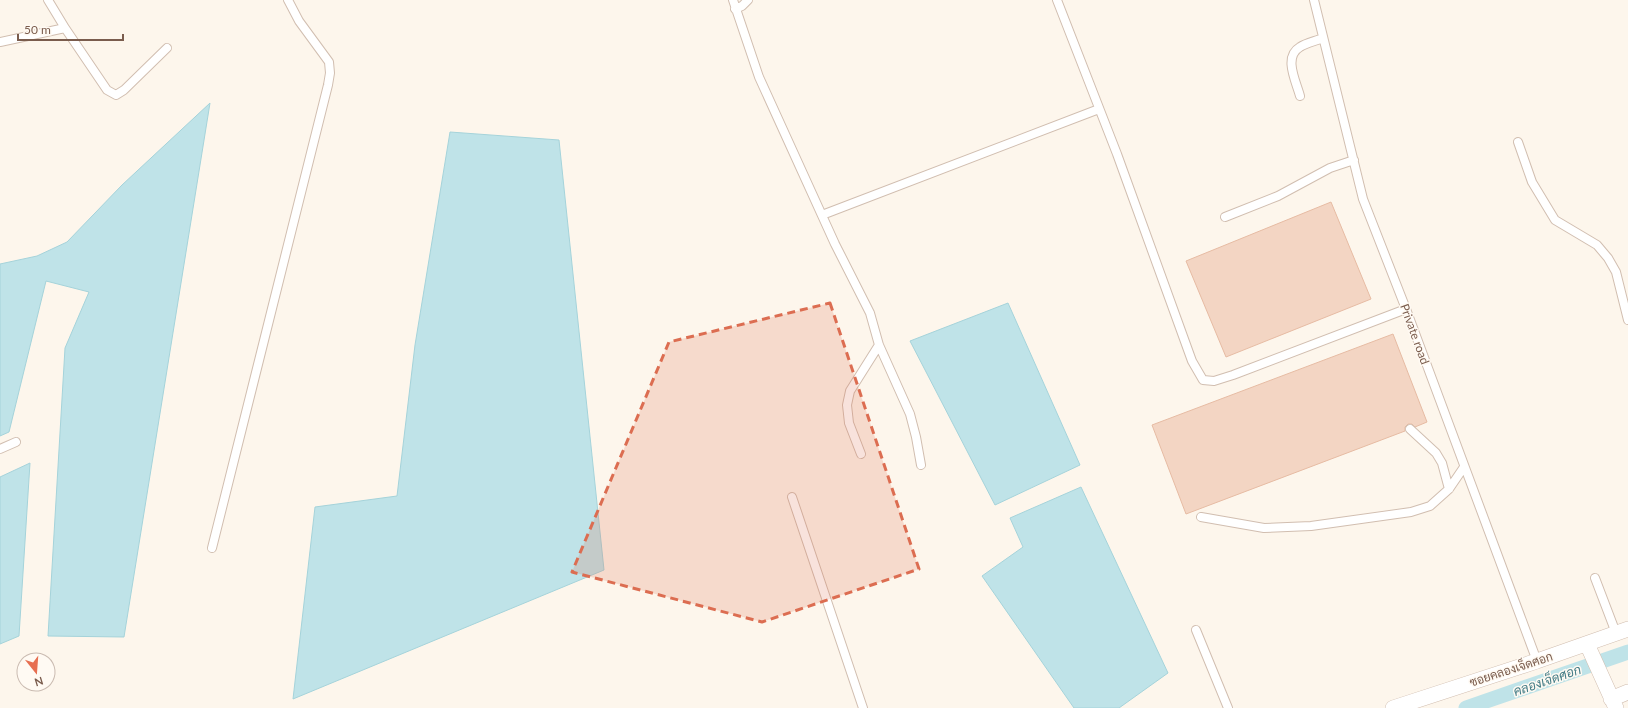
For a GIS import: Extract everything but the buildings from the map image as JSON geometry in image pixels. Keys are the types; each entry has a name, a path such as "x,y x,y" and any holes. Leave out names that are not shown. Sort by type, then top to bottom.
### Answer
{"street":[{"name":"ซอยคลองเจ็ดศอก","path":"1393,708 1538,661 1588,648 1622,631"},
{"path":"1588,648 1613,703 1628,692"}],"lane":[{"path":"48,0 107,90 116,94 124,90 167,48"},
{"path":"212,548 328,85 329,62 299,21 288,0"},
{"path":"733,0 759,77 822,215 870,313 879,345 910,414 916,437 920,465"},
{"path":"735,9 742,6 748,0"},
{"path":"1057,0 1117,154 1192,361 1203,380 1214,381 1234,375 1406,309"},
{"name":"Private road","path":"1314,0 1364,199 1372,223 1406,309 1538,661"},
{"path":"0,42 65,28"},
{"path":"1300,96 1291,63 1293,54 1300,47 1324,38"},
{"path":"822,215 1099,109"},
{"path":"1518,142 1532,182 1555,220 1597,245 1608,258 1616,272 1628,320"},
{"path":"1225,218 1278,196 1330,168 1354,160"},
{"path":"861,454 849,423 846,405 850,391 879,345"},
{"path":"1410,429 1436,453 1442,463 1449,489"},
{"path":"0,449 16,442"},
{"path":"1201,517 1264,528 1311,526 1411,512 1430,506 1449,489 1464,467"},
{"path":"792,497 863,708"},
{"path":"1596,578 1622,631"},
{"path":"1196,630 1228,708"}],"highlighted area":[{"path":"830,303 919,569 762,622 572,572 669,342"}],"water":[{"path":"210,103 124,637 48,636 65,348 89,292 46,281 9,432 0,436 0,264 37,256 67,242 122,185"},
{"path":"450,132 559,140 604,570 293,699 315,507 397,496 415,345"},
{"path":"1008,303 1080,465 995,505 910,341"},
{"path":"30,463 19,636 0,644 0,477"},
{"path":"1081,487 1168,673 1119,708 1074,708 982,576 1023,547 1010,518"}],"waterway":[{"name":"คลองเจ็ดศอก","path":"1466,708 1628,652"}]}
